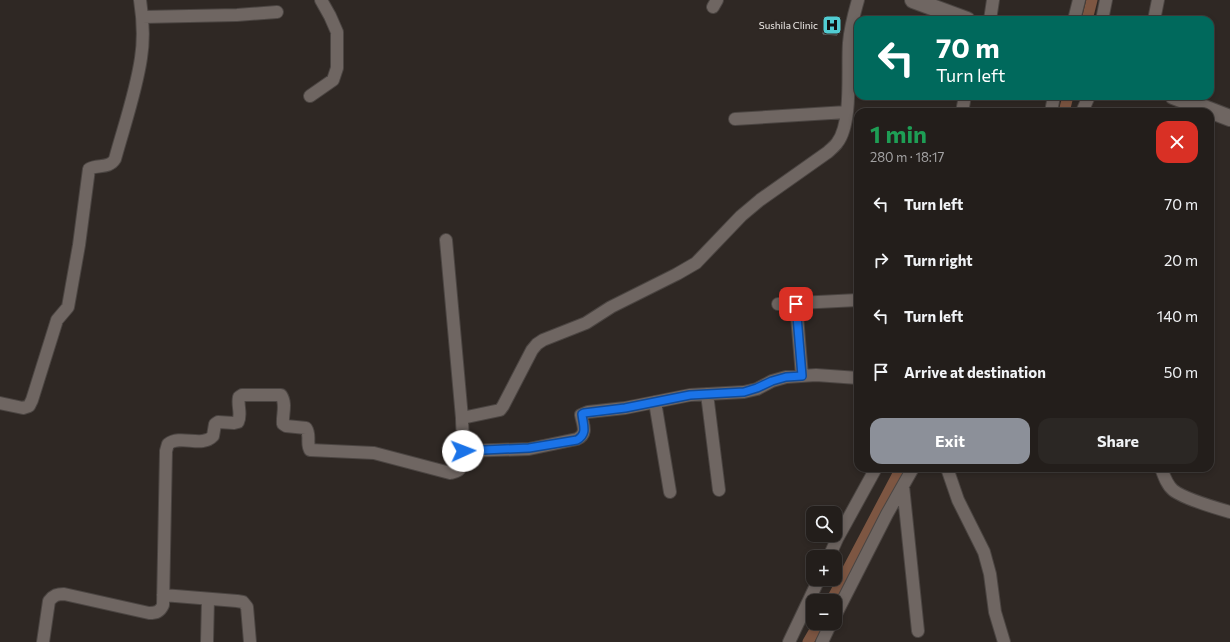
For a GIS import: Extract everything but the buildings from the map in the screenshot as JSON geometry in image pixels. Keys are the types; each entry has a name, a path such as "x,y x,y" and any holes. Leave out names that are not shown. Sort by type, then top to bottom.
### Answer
{"main road":[{"path":"913,0 939,5 959,16"},
{"path":"1183,100 1204,108"},
{"path":"1214,112 1230,118"}],"street":[{"path":"0,403 23,408 29,406 57,320 68,307 79,245 89,169 94,166 108,166 113,163 139,70 141,57 142,17 140,0"},
{"path":"310,96 333,80 337,68 337,32 321,0"},
{"path":"462,418 500,410 532,350 537,344 543,340 586,323 611,307 678,274 696,263 741,216 760,200 828,152 838,143 847,112 849,40 858,0"},
{"path":"991,16 993,0"},
{"path":"1075,16 1079,0"},
{"path":"1103,16 1106,0"},
{"path":"1155,16 1158,0"},
{"path":"142,17 237,15 277,12"},
{"path":"735,119 847,112"},
{"path":"42,642 49,601 53,596 58,594 64,594 149,613 155,613 161,610 163,595 166,451 168,444 176,441 206,441 213,436 215,424 218,422 238,422 240,418 238,401 239,397 242,395 281,395 284,402 282,419 283,424 286,426 303,426 306,428 309,434 308,447 313,452 374,453 450,474 457,472 461,467 463,451 462,418 446,240"},
{"path":"778,304 854,300"},
{"path":"796,304 802,376"},
{"path":"463,451 529,448 577,440 584,434 582,414 584,413 625,408 678,397 744,392 786,377 816,375 854,378"},
{"path":"707,394 719,490"},
{"path":"655,402 670,492"},
{"path":"832,550 874,472"},
{"path":"842,603 911,472"},
{"path":"948,472 958,500 984,552 990,574 995,612 1004,642"},
{"path":"1162,472 1172,489 1180,495 1230,512"},
{"path":"903,486 918,631"},
{"path":"790,642 815,586"},
{"path":"163,595 243,602 247,607 250,642"},
{"path":"207,642 208,599"},
{"path":"822,642 828,630"}],"waterway":[{"path":"1088,16 1092,0"},
{"path":"1065,108 1067,100"},
{"path":"835,594 899,472"},
{"path":"808,642 815,630"}],"place":[{"name":"Sushila Clinic","path":"832,25"}],"route":[{"path":"463,451 529,448 577,440 584,434 582,414 584,413 625,408 690,395 744,392 786,377 802,376 796,304"}]}
